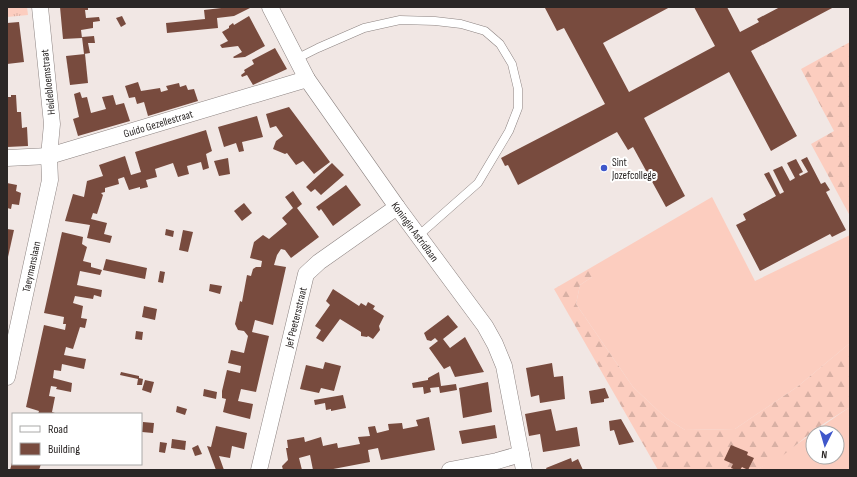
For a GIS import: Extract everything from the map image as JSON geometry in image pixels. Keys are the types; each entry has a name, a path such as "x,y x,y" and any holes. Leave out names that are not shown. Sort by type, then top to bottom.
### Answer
{"street":[{"name":"Heidebloemstraat","path":"40,7 52,124 49,156"},
{"name":"Koningin Astridlaan","path":"270,7 307,79 397,207 485,326 495,344 504,366 524,470"},
{"name":"Guido Gezellestraat","path":"7,158 49,156 307,79"},
{"name":"Taeymanslaan","path":"7,377 50,180 49,156"},
{"name":"Jef Peetersstraat","path":"259,470 306,274 319,262 397,207"},
{"path":"450,470 497,461 521,454"}],"lane":[{"path":"296,60 318,48 364,28 400,20 435,20 461,24 485,31 500,44 512,64 518,89 518,108 509,131 478,183 453,207 418,236"}],"green space":[{"path":"7,7 27,7 28,15 7,17"},
{"path":"850,42 850,216 811,144 834,131 801,69"},
{"path":"712,197 755,281 850,235 850,343 797,387 735,429 685,430 666,418 633,387 576,304 580,285 592,277 592,267"},
{"path":"592,267 592,277 580,285 576,304 633,387 666,418 685,430 735,429 797,387 850,343 850,407 822,425 805,425 805,438 781,457 756,470 658,470 554,289"},
{"path":"850,407 850,470 756,470 805,439 805,465 845,465 845,425 825,425"}],"building":[{"path":"60,7 88,7 88,10 85,10 86,18 99,17 100,21 93,22 93,28 81,30 82,38 63,39"},
{"path":"230,7 252,7 234,16 217,18 218,28 167,33 166,23 205,19 204,10"},
{"path":"670,7 603,43 629,92 715,46 694,7 727,7 740,32 759,22 757,19 780,7 834,7 751,51 797,136 771,151 729,72 644,118 685,196 666,207 633,147 628,150 617,132 518,185 508,165 505,166 501,158 605,104 564,28 557,31 545,8"},
{"path":"122,16 126,24 121,27 116,18"},
{"path":"249,16 265,46 245,57 234,58 233,57 242,52 238,46 222,48 220,45 228,41 222,32 229,28 229,26 233,23 234,25"},
{"path":"19,22 24,62 7,64 7,23"},
{"path":"94,36 95,43 88,43 90,53 84,54 82,37"},
{"path":"275,48 287,69 253,85 247,75 242,77 241,75 245,72 244,70 254,64 252,60"},
{"path":"85,54 88,83 70,85 66,56"},
{"path":"138,82 141,91 160,88 161,92 168,90 166,86 179,83 180,87 186,85 188,90 194,89 198,101 148,116 144,102 137,104 135,97 129,98 125,86"},
{"path":"80,92 82,98 87,97 91,113 106,109 102,97 113,95 116,105 124,103 130,121 78,136 73,119 79,117 74,94"},
{"path":"11,95 16,95 17,112 21,112 22,128 27,127 28,146 7,147 7,97 11,97"},
{"path":"289,107 330,162 314,174 303,161 296,165 287,153 285,154 273,149 276,141 283,136 276,126 270,128 266,114"},
{"path":"257,116 263,137 242,142 244,151 239,152 236,143 224,147 218,127"},
{"path":"206,130 212,151 206,154 209,168 203,170 201,162 187,166 189,174 178,177 173,163 155,169 157,177 146,180 148,187 140,189 140,187 129,190 124,177 118,179 119,184 105,188 105,192 101,193 103,195 97,214 93,213 91,219 107,223 104,234 112,236 110,243 87,238 90,225 65,221 73,194 84,197 87,181 103,176 99,165 125,156 131,175 141,172 135,152"},
{"path":"807,157 821,184 825,182 830,190 826,192 846,230 832,237 830,234 760,271 736,225 746,220 743,214 776,196 764,174 769,172 780,194 784,192 773,170 782,166 790,181 795,178 787,163 796,159 803,172 799,174 800,176 808,172 801,160"},
{"path":"228,158 230,174 219,176 214,161"},
{"path":"332,163 344,175 321,195 315,189 311,192 306,187"},
{"path":"7,183 17,185 16,191 21,193 19,205 12,204 11,209 7,208"},
{"path":"346,185 361,205 333,226 321,209 319,211 316,207"},
{"path":"293,191 302,204 297,208 319,237 291,258 285,250 281,249 277,255 274,265 286,267 273,325 255,320 252,332 269,336 256,392 241,389 238,401 253,404 250,419 223,412 226,399 222,398 222,391 227,370 240,373 241,366 228,363 231,350 244,353 248,336 244,331 238,330 235,324 240,301 242,302 247,275 251,276 253,269 256,267 261,267 262,261 250,258 254,242 263,235 269,239 287,224 282,218 293,208 285,197"},
{"path":"244,203 252,213 242,221 234,211"},
{"path":"7,229 14,230 8,257 7,257"},
{"path":"166,229 174,231 173,237 165,235"},
{"path":"183,230 193,232 188,252 179,250"},
{"path":"62,232 83,237 82,244 87,247 83,261 91,263 91,267 102,270 100,275 80,271 77,285 102,290 101,297 94,295 93,299 75,296 73,303 83,306 81,318 87,319 85,328 80,327 73,349 66,347 64,355 86,359 84,369 62,364 61,371 54,370 53,378 72,383 71,392 56,389 57,387 51,386 49,396 55,397 52,412 55,413 38,413 39,411 26,407 44,325 65,330 66,324 63,324 64,317 44,313"},
{"path":"106,259 147,268 145,279 103,270"},
{"path":"160,271 165,272 163,283 158,282"},
{"path":"210,284 222,286 220,294 209,291"},
{"path":"333,289 359,306 361,303 366,306 368,302 375,306 373,309 384,316 379,326 380,330 373,339 368,336 361,336 361,332 340,319 323,342 316,338 321,330 315,326 330,305 326,301"},
{"path":"144,306 157,309 155,320 142,317"},
{"path":"448,315 458,327 443,339 450,348 465,337 484,372 455,377 450,366 444,369 429,348 438,341 435,338 431,341 427,340 424,333"},
{"path":"136,331 143,332 142,340 135,339"},
{"path":"325,362 341,366 334,391 321,388 319,393 300,389 306,365 323,369"},
{"path":"552,363 554,377 563,376 565,399 540,403 539,395 531,397 526,368"},
{"path":"121,372 139,376 139,378 143,379 142,385 137,385 138,379 120,375"},
{"path":"439,372 441,386 456,384 457,390 440,393 439,387 430,388 431,392 424,394 423,387 413,388 412,383 428,380 428,378"},
{"path":"145,380 154,382 151,393 142,390"},
{"path":"488,382 492,412 463,418 459,388"},
{"path":"605,388 609,398 604,399 604,402 591,404 589,391"},
{"path":"204,389 217,392 216,399 203,396"},
{"path":"343,395 346,408 331,411 331,409 326,410 325,403 315,405 314,400"},
{"path":"177,406 187,409 185,415 176,412"},
{"path":"551,409 556,431 577,427 580,446 543,452 540,434 529,436 525,414"},
{"path":"429,417 435,450 381,460 378,448 368,450 370,462 328,470 313,470 310,455 299,458 302,470 283,470 282,466 288,460 286,448 288,448 287,440 304,437 305,442 321,437 323,446 337,443 338,448 360,444 358,437 370,436 368,427 375,426 377,433 389,430 388,424 402,423 403,429 418,426 416,420"},
{"path":"621,419 634,442 619,445 614,430 610,431 609,421"},
{"path":"143,422 154,423 153,433 142,432"},
{"path":"495,425 497,438 462,444 459,431"},
{"path":"216,426 247,433 244,449 232,446 230,458 219,456 224,470 216,470 207,446 211,447"},
{"path":"172,439 186,441 185,450 171,448"},
{"path":"160,442 167,443 165,453 159,452"},
{"path":"198,445 202,454 195,456 192,448"},
{"path":"731,445 748,452 747,455 754,458 748,470 742,467 740,470 731,468 733,464 724,460"},
{"path":"571,458 572,462 578,459 583,470 547,470 546,468"},
{"path":"12,463 12,465 41,465 39,470 10,470"}],"place":[{"name":"Sint Jozefcollege","path":"604,168"}]}
